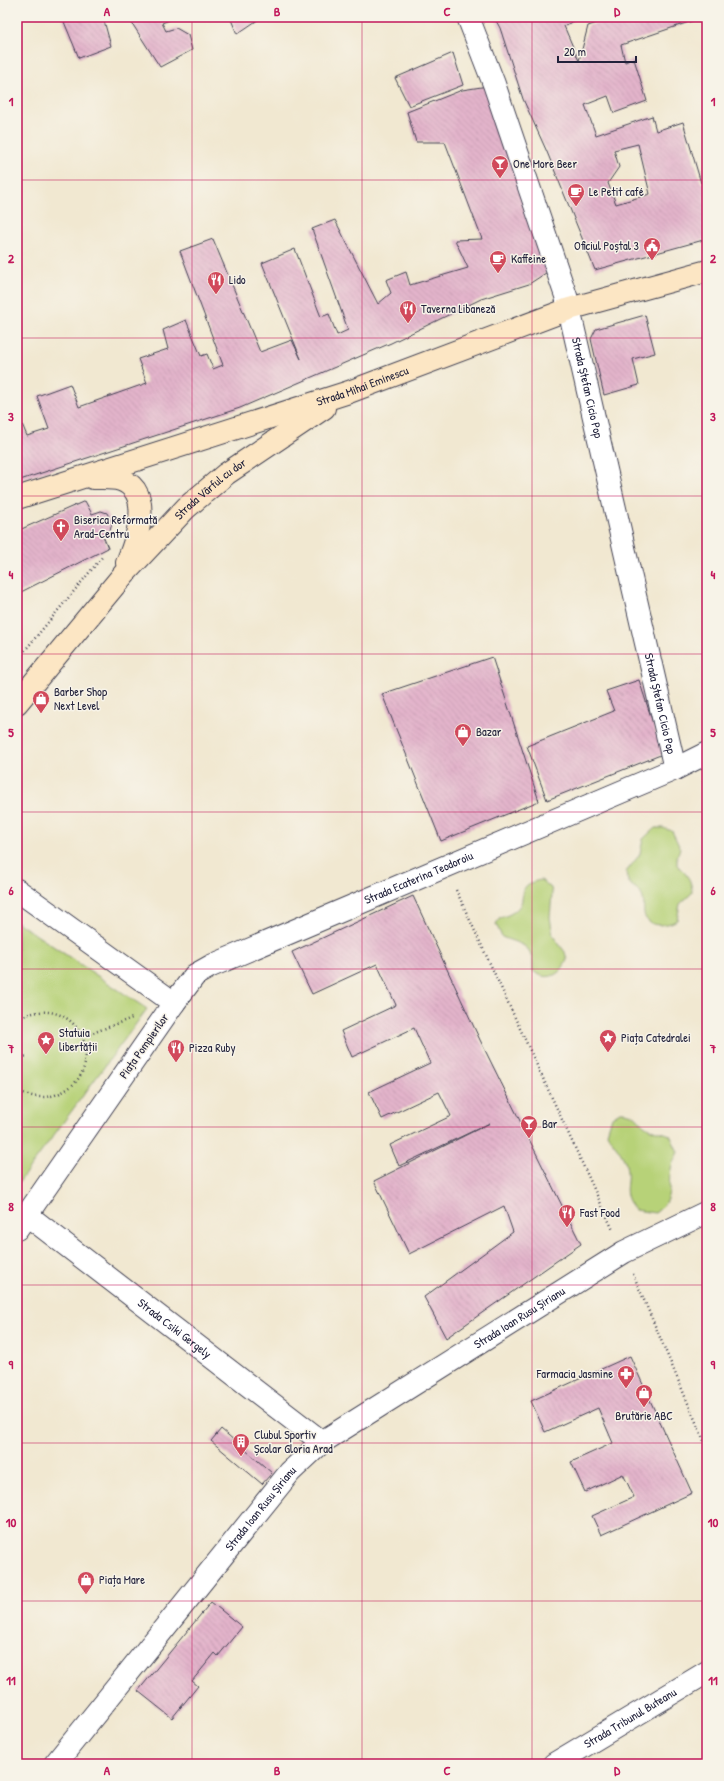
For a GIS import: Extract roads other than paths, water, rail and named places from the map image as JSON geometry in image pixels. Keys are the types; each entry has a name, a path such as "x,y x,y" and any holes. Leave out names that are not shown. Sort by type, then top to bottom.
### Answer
{"street":[{"name":"Strada Ștefan Cicio Pop","path":"468,17 494,84 557,265 569,310 675,768"},
{"name":"Strada Mihai Eminescu","path":"17,498 349,392 569,310 707,270"},
{"name":"Strada Vârful cu dor","path":"17,703 124,574 186,508 226,474 349,392"},
{"path":"79,478 108,478 121,480 130,486 138,498 141,517 139,534 124,574"},
{"name":"Strada Ecaterina Teodoroiu","path":"174,1003 195,975 211,966 707,753"},
{"name":"Piața Pompierilor","path":"17,890 174,1003 22,1222"},
{"name":"Strada Ioan Rusu Șirianu","path":"55,1764 290,1472 322,1442 624,1252 707,1212"},
{"name":"Strada Csiki Gergely","path":"22,1222 322,1442"},
{"name":"Strada Tribunul Buteanu","path":"554,1764 707,1672"}],"place":[{"name":"One More Beer","path":"500,179"},
{"name":"Le Petit café","path":"576,207"},
{"name":"Oficiul Poștal 3","path":"652,261"},
{"name":"Kaffeine","path":"498,274"},
{"name":"Lido","path":"216,295"},
{"name":"Taverna Libaneză","path":"408,324"},
{"name":"Biserica Reformată Arad-Centru","path":"61,542"},
{"name":"Barber Shop Next Level","path":"41,714"},
{"name":"Bazar","path":"463,747"},
{"name":"Piața Catedralei","path":"608,1053"},
{"name":"Statuia libertății","path":"46,1055"},
{"name":"Pizza Ruby","path":"176,1063"},
{"name":"Bar","path":"529,1139"},
{"name":"Fast Food","path":"567,1228"},
{"name":"Farmacia Jasmine","path":"626,1389"},
{"name":"Brutărie ABC","path":"644,1408"},
{"name":"Clubul Sportiv Școlar Gloria Arad","path":"241,1457"},
{"name":"Piața Mare","path":"86,1595"}]}
